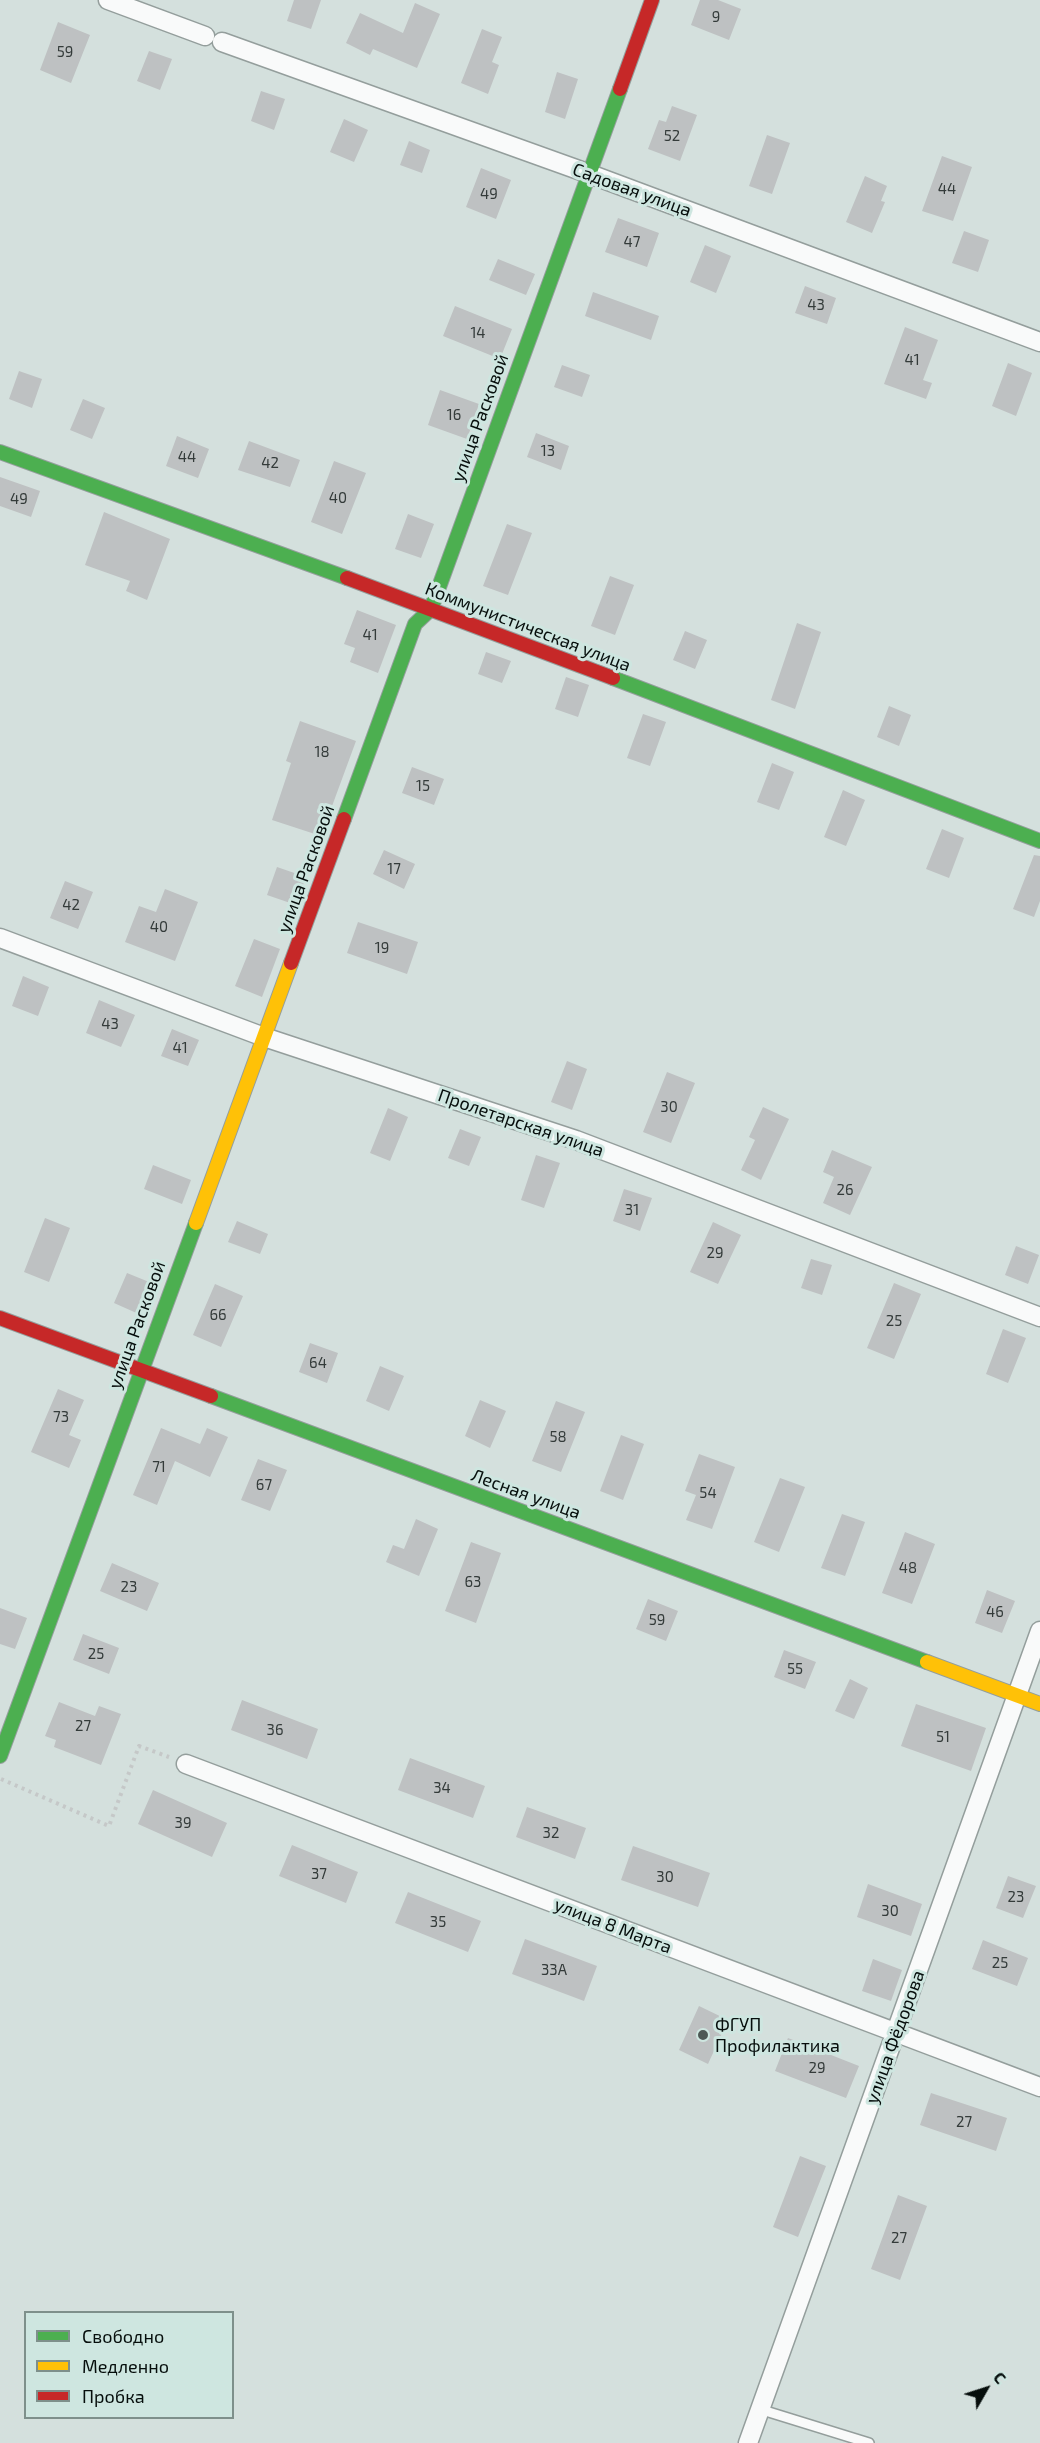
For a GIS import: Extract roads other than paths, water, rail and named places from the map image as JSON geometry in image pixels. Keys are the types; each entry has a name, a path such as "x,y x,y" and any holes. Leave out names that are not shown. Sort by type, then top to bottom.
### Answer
{"street":[{"name":"Садовая улица","path":"108,0 587,173 1040,342"},
{"name":"улица Расковой","path":"0,1756 415,624 431,609 587,173 652,0"},
{"name":"Коммунистическая улица","path":"0,452 431,609 1040,841"},
{"name":"Пролетарская улица","path":"0,938 264,1037 576,1140 1040,1317"},
{"name":"Лесная улица","path":"0,1318 1040,1704"},
{"name":"улица Фёдорова","path":"748,2443 1040,1631"},
{"name":"улица 8 Марта","path":"186,1764 1040,2087"}],"lane":[{"path":"759,2409 868,2443"}],"place":[{"name":"ФГУП Профилактика","path":"703,2035"}]}
